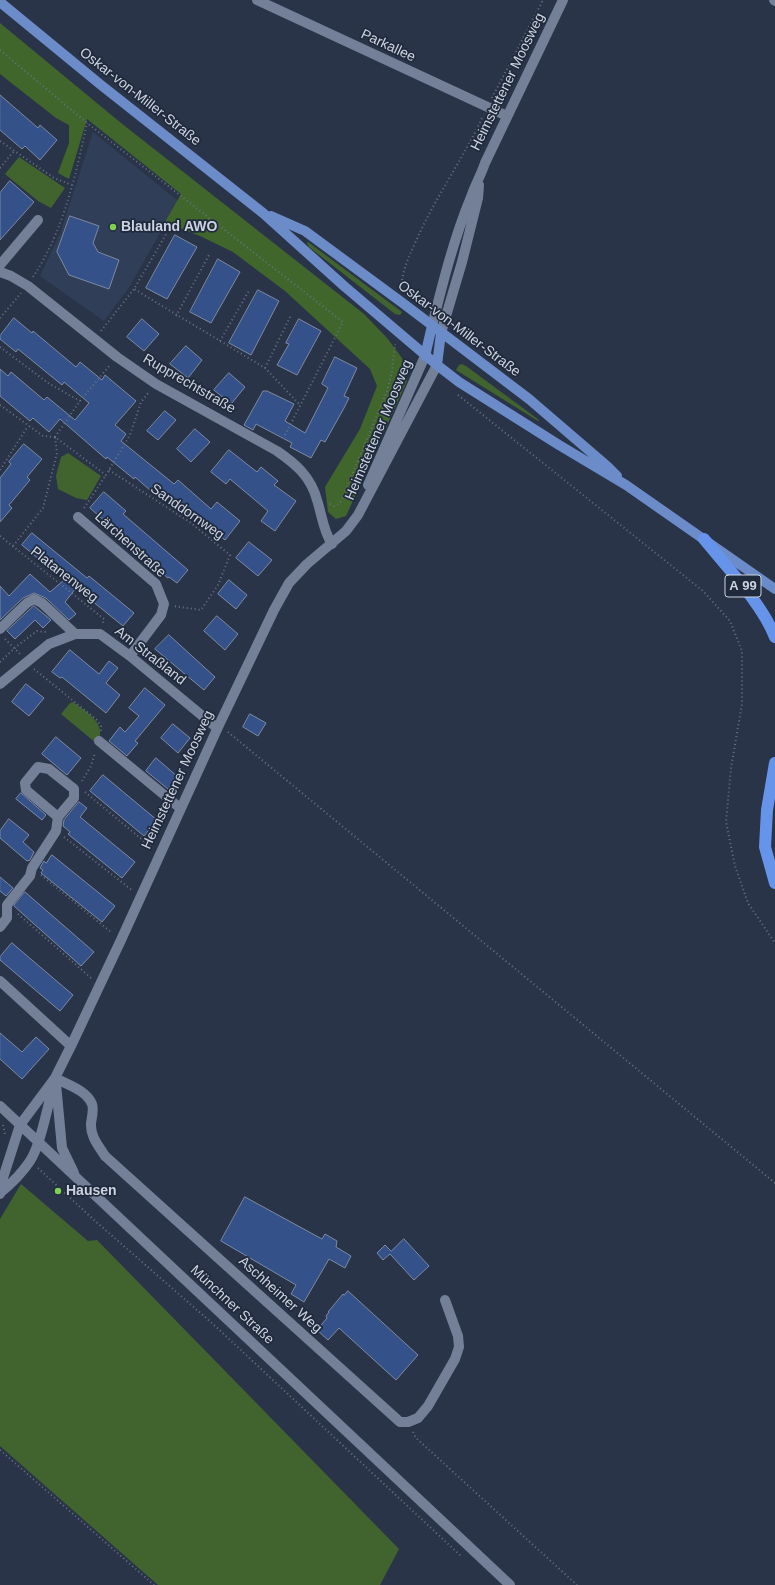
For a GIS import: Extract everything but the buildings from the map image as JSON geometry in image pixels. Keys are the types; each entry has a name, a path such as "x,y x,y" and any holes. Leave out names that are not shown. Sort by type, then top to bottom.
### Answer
{"highway":[{"name":"A 99","path":"704,539 739,581 770,625 775,637"},
{"path":"775,763 767,810 765,847 775,883"}],"main road":[{"name":"Oskar-von-Miller-Straße","path":"0,2 101,85 263,213 328,271 391,324 425,356 459,382 626,485 775,589"},
{"name":"Oskar-von-Miller-Straße","path":"263,213 305,231 432,326 529,399 607,466 626,485"},
{"path":"425,356 432,326"},
{"path":"437,365 441,333"}],"street":[{"name":"Parkallee","path":"257,0 507,116"},
{"name":"Heimstettener Moosweg","path":"432,326 447,268 471,196 480,177 484,163 563,0"},
{"name":"Heimstettener Moosweg","path":"441,333 464,255 478,198 480,177"},
{"path":"0,265 38,220"},
{"name":"Rupprechtstraße","path":"0,272 11,276 28,286 117,357 156,384 278,451 296,464 309,481 317,498 326,535 332,544"},
{"name":"Heimstettener Moosweg","path":"358,515 370,479 425,356"},
{"name":"Heimstettener Moosweg","path":"20,1125 55,1078 71,1046 218,726 274,610 289,583 307,564 346,531 358,515 437,365"},
{"name":"Lärchenstraße","path":"78,517 156,584 164,604"},
{"path":"0,629 27,603 34,599 42,603 72,630"},
{"path":"130,656 161,615 164,604"},
{"name":"Am Straßland","path":"0,684 49,644 72,630 100,634 218,726"},
{"path":"99,741 180,808"},
{"path":"0,928 7,918 7,905 30,876 32,868 56,831 58,817 74,798 74,789 49,769 38,767 25,783 26,790 58,817"},
{"path":"0,981 71,1046"},
{"name":"Heimstettener Moosweg","path":"38,1143 55,1078"},
{"path":"55,1078 62,1148 78,1179"},
{"name":"Aschheimer Weg","path":"55,1078 86,1095 93,1106 91,1125 94,1140 105,1156 400,1422 408,1422"},
{"name":"Münchner Straße","path":"0,1106 510,1585"},
{"path":"0,1194 2,1181 20,1125"},
{"path":"0,1194 31,1161 38,1143"},
{"path":"408,1422 418,1418 428,1406 455,1359 459,1347 458,1336 445,1300"}],"path":[{"path":"402,272 423,226 473,138 543,0"},
{"path":"0,50 87,123 343,322 278,451"},
{"path":"0,318 28,286 44,261 59,226 72,185 87,123"},
{"path":"0,141 54,178 72,185"},
{"path":"0,168 14,151"},
{"path":"95,338 134,289 168,231"},
{"path":"176,316 209,255"},
{"path":"134,289 176,316 265,368 300,405"},
{"path":"220,341 250,289"},
{"path":"265,368 291,315"},
{"path":"0,347 48,383 80,401"},
{"path":"13,546 42,508 57,453 55,437 80,401 117,357"},
{"path":"329,503 334,506 339,504 342,499 387,391 393,363"},
{"path":"78,517 130,435 141,402 156,384"},
{"path":"456,394 704,591 730,621 742,651 742,704 731,768 726,822 735,866 748,903 775,943"},
{"path":"0,405 43,436 55,437 106,475"},
{"path":"0,470 28,426"},
{"name":"Sanddornweg","path":"109,470 191,523 230,555 218,585 201,610 164,604"},
{"name":"Platanenweg","path":"0,536 104,619 100,634"},
{"path":"0,662 14,648 37,631 50,633 72,630"},
{"path":"5,638 27,662 97,720 101,726 101,734 91,766 79,787"},
{"path":"218,726 775,1183"},
{"path":"85,792 160,854"},
{"path":"56,831 140,897"},
{"path":"32,868 121,940"},
{"path":"7,905 100,985"},
{"path":"31,1161 94,1220 213,1324 464,1559"},
{"path":"408,1422 416,1438 577,1585"},
{"path":"0,1450 154,1585"}],"shaded area":[{"name":"Blauland AWO","path":"93,132 178,201 130,286 104,321 40,276 61,231"}],"green space":[{"path":"0,23 121,123 364,314 387,338 402,358 407,381 346,516 336,519 328,512 325,487 360,429 377,386 370,369 285,291 233,252 200,236 165,222 181,194 87,119 69,179 58,173 69,143 69,125 56,118 0,74"},
{"path":"19,157 65,188 51,208 38,201 5,174"},
{"path":"308,242 402,312 400,315 395,314 309,247"},
{"path":"462,364 539,420 538,421 456,370 459,365"},
{"path":"68,453 101,476 87,500 76,498 58,489 56,476 61,457"},
{"path":"73,702 91,715 98,724 100,735 96,743 61,714 70,703"},
{"path":"21,1184 88,1241 97,1240 399,1549 380,1585 158,1585 0,1446 0,1219"}],"place":[{"name":"Blauland AWO","path":"113,227"},
{"name":"Hausen","path":"58,1191"}]}
